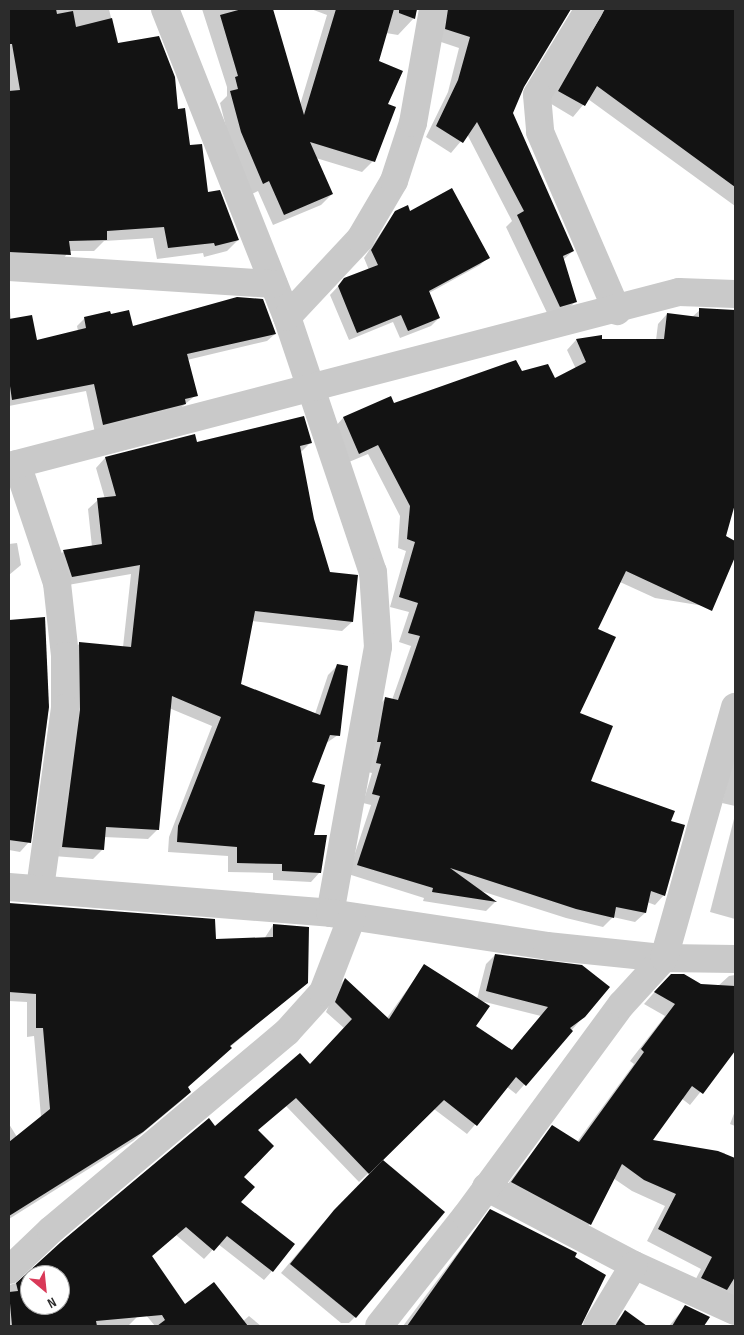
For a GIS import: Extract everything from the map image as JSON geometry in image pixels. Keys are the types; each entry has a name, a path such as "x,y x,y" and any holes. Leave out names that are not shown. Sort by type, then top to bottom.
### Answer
{"street":[{"path":"9,1270 51,1230 287,1032 323,992 341,915 378,647 373,572 309,390 287,317 165,9"},
{"path":"287,317 360,239 394,181 413,123 433,9"},
{"path":"589,9 538,95 540,132 617,311"},
{"path":"9,267 273,284"},
{"path":"40,889 64,708 65,656 57,583 13,465 617,311 680,292 735,294"},
{"path":"379,1326 486,1187 622,1004 664,958 735,707"},
{"path":"9,887 341,915 546,946 664,958 735,959"},
{"path":"486,1187 634,1265 735,1311"},
{"path":"597,1326 634,1265"}],"building":[{"path":"9,9 56,9 57,14 73,11 76,27 112,18 118,43 159,36 175,77 178,109 185,108 190,145 202,144 208,192 220,190 239,240 215,246 214,243 168,248 164,227 107,231 107,240 69,241 71,255 9,252 9,91 20,90 12,44 9,44"},
{"path":"242,9 273,9 304,115 336,9 394,9 379,61 403,71 388,104 396,107 375,162 310,142 333,194 284,215 269,181 263,184 241,132 230,91 238,89 235,77 238,76 220,15"},
{"path":"399,9 417,9 415,19 399,13"},
{"path":"448,9 571,9 524,87 513,113 574,251 563,256 577,302 560,307 517,215 524,211 477,122 463,143 436,126 458,80 470,37 445,29"},
{"path":"605,9 735,9 735,187 597,86 585,106 558,91"},
{"path":"452,188 490,258 429,291 440,318 408,331 401,315 357,333 338,286 344,278 378,265 371,250 395,211 408,205 410,211"},
{"path":"237,297 263,299 276,334 187,354 198,396 185,399 186,404 103,425 94,384 12,400 9,379 9,319 32,315 37,340 86,328 84,317 110,311 111,314 129,310 133,326"},
{"path":"699,308 735,310 735,504 726,536 735,541 735,557 712,611 626,571 598,629 616,637 580,713 613,726 591,781 675,811 671,821 685,825 665,896 651,891 646,913 616,907 614,918 576,909 450,868 497,902 432,892 433,888 357,865 380,796 372,794 381,764 376,763 381,742 377,742 385,697 398,700 420,636 408,633 418,603 399,597 415,542 407,539 410,506 378,445 359,454 343,417 391,396 394,403 516,360 522,371 548,364 555,378 586,362 576,339 602,335 602,339 664,339 667,313 699,317"},
{"path":"304,416 312,443 300,446 314,519 330,572 358,575 353,622 255,611 241,684 320,715 337,664 348,666 340,736 330,735 312,782 325,785 314,835 327,835 321,873 282,871 282,864 237,863 237,847 177,842 178,826 221,717 172,696 159,830 106,827 104,850 62,847 80,710 79,642 131,647 140,565 72,577 63,550 102,544 97,498 116,496 105,457 195,434 197,442"},
{"path":"45,617 49,707 31,843 9,840 9,620"},
{"path":"9,903 215,919 216,939 273,937 273,924 309,927 308,983 230,1046 232,1048 188,1087 191,1092 143,1132 9,1216 9,1142 50,1109 43,1028 36,1028 36,994 9,992"},
{"path":"495,954 582,965 610,987 585,1017 570,1028 573,1031 526,1086 516,1077 477,1126 444,1100 369,1174 296,1098 258,1130 274,1146 244,1177 255,1187 241,1202 295,1244 273,1272 227,1236 214,1251 186,1227 152,1256 185,1304 214,1282 248,1326 157,1326 165,1320 162,1315 96,1321 97,1326 12,1326 9,1292 18,1291 16,1283 20,1279 20,1315 70,1315 70,1265 36,1265 209,1118 215,1126 300,1053 310,1064 352,1019 335,1002 345,978 389,1019 424,964 490,1006 476,1026 512,1050 548,1007 486,991"},
{"path":"671,974 684,974 701,984 735,986 735,1051 703,1094 692,1086 653,1140 718,1151 735,1158 735,1277 727,1290 701,1278 712,1257 658,1229 676,1194 644,1180 622,1164 591,1225 511,1182 552,1125 579,1142 644,1052 641,1049 675,1004 654,992"},
{"path":"383,1160 445,1212 356,1318 290,1264 334,1210"},
{"path":"490,1209 577,1253 575,1257 606,1275 581,1326 407,1326"},
{"path":"685,1305 710,1317 704,1326 672,1326"},
{"path":"625,1310 647,1326 615,1326"}]}
